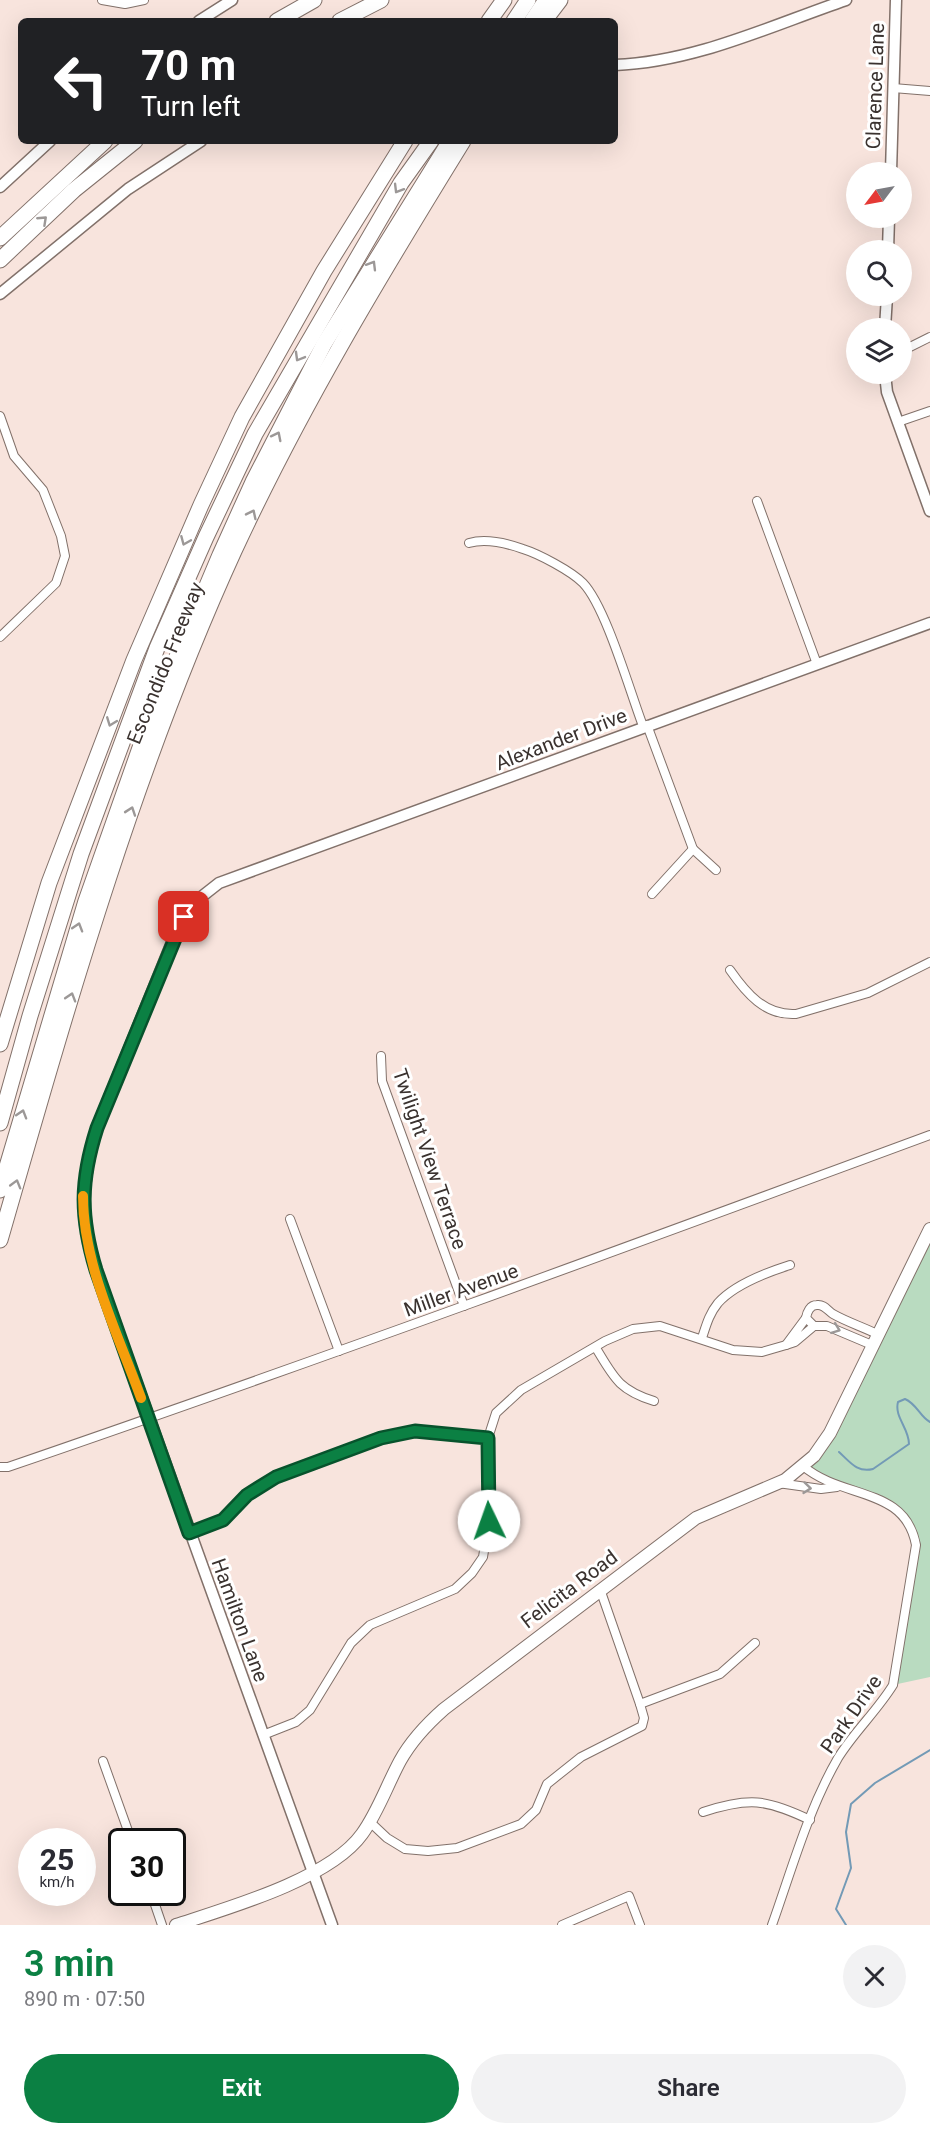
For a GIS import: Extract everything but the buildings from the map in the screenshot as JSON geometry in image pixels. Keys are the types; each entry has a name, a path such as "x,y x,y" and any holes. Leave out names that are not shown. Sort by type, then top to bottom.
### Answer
{"highway":[{"path":"282,18 315,0"},
{"path":"346,18 381,0"},
{"path":"529,16 546,0"},
{"path":"529,16 560,0"},
{"path":"491,18 501,3"},
{"path":"0,238 102,144"},
{"path":"0,260 74,190 131,144"},
{"name":"Escondido Freeway","path":"0,1044 49,882 134,660 201,505 242,417 318,281 403,144"},
{"path":"0,1123 30,1016 81,854 158,648 189,577 255,434 401,183 429,144"},
{"path":"0,1190 86,901 147,728 211,577 253,482 324,344 448,144"},
{"name":"Escondido Freeway","path":"0,1240 107,880 151,752 204,621 234,551 313,394 381,273 461,144"}],"main road":[{"name":"Felicita Road","path":"176,1925 313,1872 353,1845 370,1822 401,1760 432,1721 600,1589 696,1518 778,1483 803,1466 830,1433 874,1339 930,1229"}],"street":[{"path":"102,0 125,4 144,0"},
{"path":"202,18 216,4 232,0"},
{"path":"618,65 647,64 685,56 846,0"},
{"name":"Clarence Lane","path":"891,162 896,0"},
{"path":"893,88 930,91"},
{"path":"0,187 47,144"},
{"path":"0,294 128,189 196,144"},
{"path":"912,346 930,337"},
{"path":"886,384 930,511"},
{"path":"898,422 930,411"},
{"path":"0,416 14,456 43,490 61,536 65,556 56,583 0,637"},
{"path":"757,501 818,664"},
{"path":"469,543 480,540 534,552 582,582 597,603 693,849 716,870"},
{"name":"Alexander Drive","path":"207,891 219,883 460,797 645,726 930,623"},
{"path":"652,894 693,849"},
{"name":"Hamilton Lane","path":"207,891 191,905 177,930 97,1128 84,1177 83,1215 90,1251 189,1533 332,1925"},
{"path":"730,970 746,993 764,1007 786,1015 824,1008 868,993 930,962"},
{"name":"Twilight View Terrace","path":"381,1056 382,1081 464,1306"},
{"name":"Miller Avenue","path":"0,1467 8,1467 149,1419 930,1135"},
{"path":"290,1220 339,1351"},
{"path":"702,1338 708,1319 719,1302 739,1288 790,1265"},
{"path":"786,1345 806,1318 810,1307 823,1306 874,1339"},
{"path":"806,1318 814,1326"},
{"path":"263,1735 296,1722 310,1710 351,1643 370,1625 455,1589 472,1573 483,1557 489,1521 488,1438 496,1413 521,1390 633,1329 660,1326 733,1350 762,1352 795,1342 814,1326 827,1326 874,1339"},
{"path":"596,1348 610,1372 628,1393 654,1401"},
{"path":"189,1533 223,1520 247,1495 276,1477 381,1438 415,1431 488,1438"},
{"name":"Park Drive","path":"772,1925 810,1820 839,1757 884,1701 893,1685 916,1547 909,1523 897,1509 883,1500 837,1487 820,1479 803,1466"},
{"name":"Park Drive","path":"778,1483 821,1489 837,1487"},
{"path":"370,1822 395,1844 405,1848 428,1851 457,1848 513,1828 527,1820 536,1810 547,1784 581,1757 642,1726 644,1718 640,1704 600,1589"},
{"path":"640,1704 720,1674 755,1643"},
{"path":"103,1761 127,1828"},
{"path":"703,1812 734,1802 761,1802 810,1820"},
{"path":"562,1925 629,1896 640,1925"},
{"path":"155,1906 162,1925"}],"green space":[{"path":"930,1229 930,1677 893,1685 916,1547 897,1509 803,1466 814,1456"}],"waterway":[{"path":"839,1452 854,1466 867,1470 873,1469 909,1444 897,1407 898,1402 905,1399 930,1422"},
{"path":"846,1925 836,1909 851,1868 846,1832 851,1804 875,1783 930,1750"}],"slow traffic":[{"path":"83,1196 83,1215 90,1251 141,1398"}],"route":[{"path":"184,917 97,1128 84,1177 83,1215 96,1270 189,1533 223,1520 247,1495 276,1477 381,1438 415,1431 488,1438 489,1521"}]}
